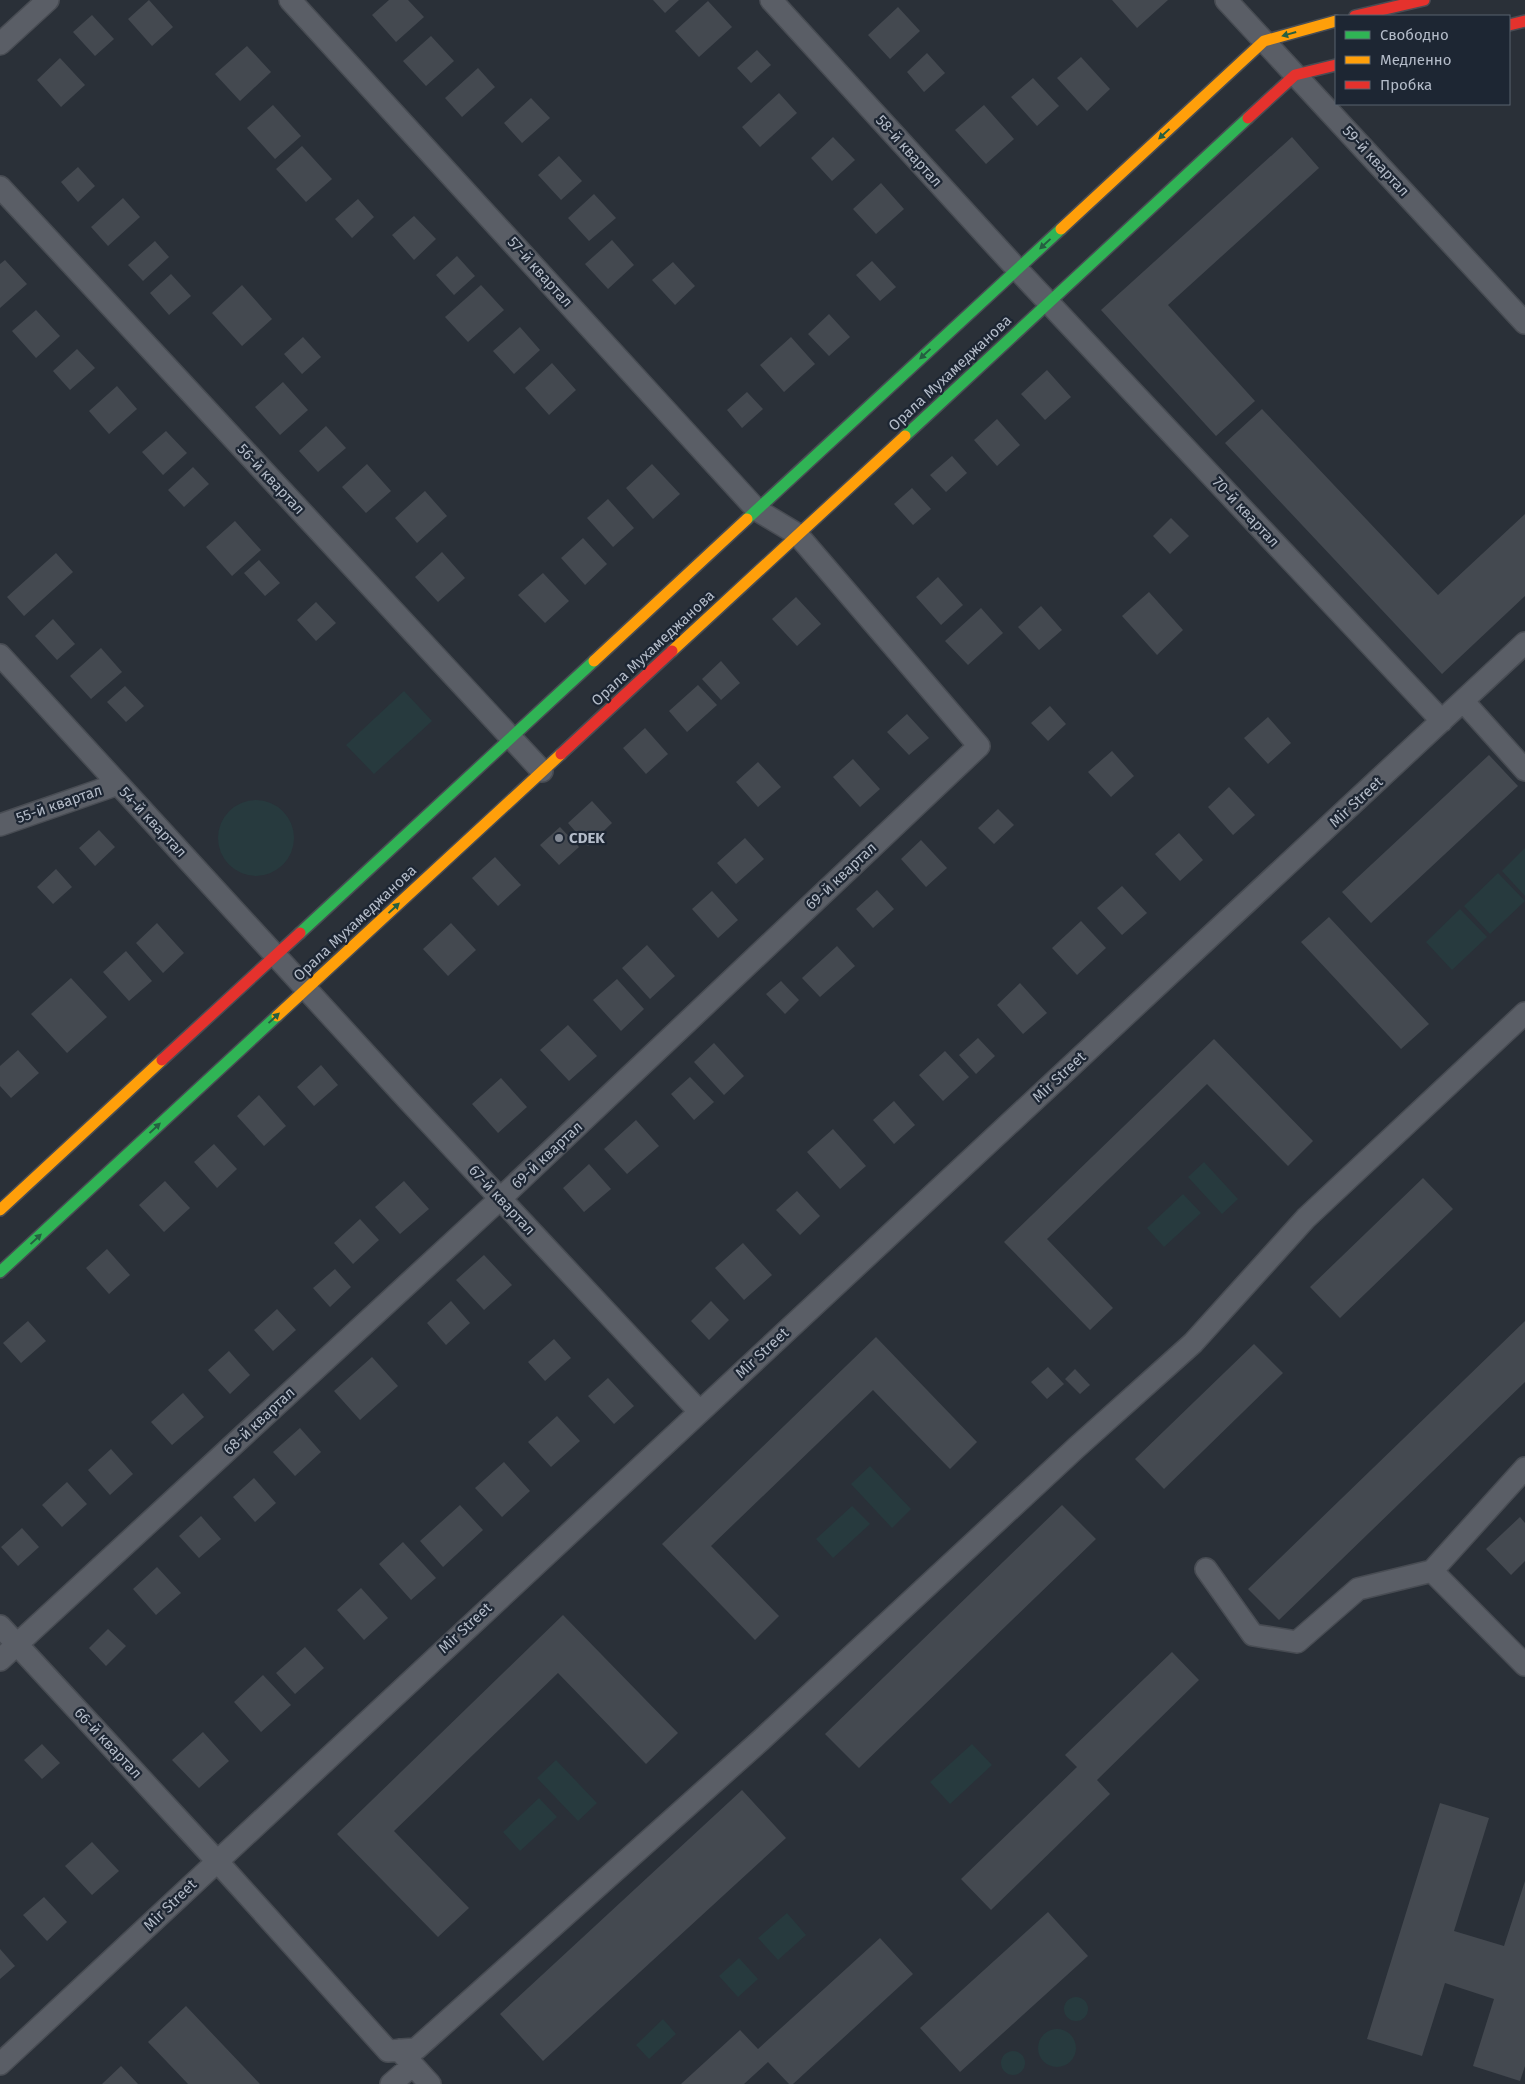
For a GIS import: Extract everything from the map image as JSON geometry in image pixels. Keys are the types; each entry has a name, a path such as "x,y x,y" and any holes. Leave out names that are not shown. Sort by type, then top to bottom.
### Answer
{"street":[{"path":"0,44 48,0"},
{"name":"57-й квартал","path":"290,0 757,510 797,534"},
{"name":"58-й квартал","path":"771,0 1049,302"},
{"name":"59-й квартал","path":"1226,0 1525,323"},
{"path":"1359,15 1424,0"},
{"name":"Орала Мухамеджанова","path":"0,1210 1264,41 1335,21"},
{"path":"1510,25 1525,21"},
{"path":"1295,74 1335,65"},
{"name":"Орала Мухамеджанова","path":"0,1272 1295,74"},
{"name":"56-й квартал","path":"0,187 542,771"},
{"name":"70-й квартал","path":"1049,302 1442,721"},
{"name":"69-й квартал","path":"501,1198 979,746 797,534"},
{"name":"Mir Street","path":"0,2064 216,1860 1525,642"},
{"name":"54-й квартал","path":"0,656 306,989"},
{"path":"1463,701 1525,770"},
{"name":"55-й квартал","path":"0,825 118,784"},
{"name":"67-й квартал","path":"306,989 699,1411"},
{"path":"392,2084 406,2057 762,1740 1077,1447 1193,1343 1306,1218 1525,1013"},
{"name":"68-й квартал","path":"0,1660 501,1198"},
{"path":"1206,1569 1253,1635 1297,1642 1358,1589 1432,1571 1525,1468"},
{"path":"1432,1571 1525,1665"},
{"name":"66-й квартал","path":"0,1626 216,1860 388,2051 406,2057"},
{"path":"406,2057 430,2084"}],"green space":[{"path":"404,691 432,721 374,774 346,745"},
{"path":"256,800 270,803 283,811 291,824 294,838 291,852 283,865 270,873 256,876 242,873 229,865 221,852 218,838 221,824 229,811 242,803"},
{"path":"1525,848 1525,896 1502,871"},
{"path":"1498,873 1525,901 1490,934 1464,906"},
{"path":"1460,909 1487,937 1452,970 1426,942"},
{"path":"1204,1162 1238,1199 1222,1214 1188,1177"},
{"path":"1183,1194 1201,1213 1164,1247 1147,1228"},
{"path":"870,1466 911,1509 892,1528 851,1484"},
{"path":"852,1506 870,1524 833,1558 816,1539"},
{"path":"972,1744 992,1765 950,1804 930,1782"},
{"path":"556,1760 597,1803 578,1821 537,1778"},
{"path":"539,1798 557,1817 520,1851 503,1832"},
{"path":"787,1913 806,1935 778,1960 758,1938"},
{"path":"739,1958 758,1979 738,1997 719,1976"},
{"path":"1076,1997 1084,2001 1088,2009 1084,2017 1076,2021 1068,2017 1064,2009 1068,2001"},
{"path":"663,2019 676,2034 649,2059 636,2045"},
{"path":"1057,2029 1071,2034 1076,2048 1071,2062 1057,2067 1043,2062 1038,2048 1043,2034"},
{"path":"1013,2051 1021,2055 1025,2063 1021,2071 1013,2075 1005,2071 1001,2063 1005,2055"}],"building":[{"path":"149,0 173,27 152,46 128,19"},
{"path":"389,0 408,0 424,17 396,42 372,15"},
{"path":"653,0 679,0 665,13"},
{"path":"1112,0 1168,0 1137,28"},
{"path":"708,1 732,27 699,57 675,31"},
{"path":"898,7 920,31 890,59 868,35"},
{"path":"92,15 114,39 95,56 73,32"},
{"path":"431,36 454,61 426,86 403,61"},
{"path":"247,46 271,72 240,101 215,74"},
{"path":"757,50 771,65 751,83 737,68"},
{"path":"927,53 945,73 924,92 907,72"},
{"path":"1081,57 1110,89 1087,111 1057,78"},
{"path":"60,58 85,85 61,107 37,80"},
{"path":"478,68 495,87 462,117 445,98"},
{"path":"1033,78 1059,106 1037,126 1011,97"},
{"path":"779,93 797,113 760,147 742,127"},
{"path":"531,98 550,118 522,143 504,123"},
{"path":"273,105 301,136 275,159 247,128"},
{"path":"984,105 1014,139 986,164 955,130"},
{"path":"833,137 855,160 832,181 811,158"},
{"path":"1292,137 1319,168 1168,305 1255,401 1216,436 1101,310"},
{"path":"302,146 332,179 306,202 276,169"},
{"path":"559,156 582,181 561,200 538,175"},
{"path":"78,167 95,186 78,202 61,182"},
{"path":"881,183 904,209 876,234 853,209"},
{"path":"594,194 616,218 589,241 568,218"},
{"path":"123,198 140,217 108,246 91,227"},
{"path":"358,199 374,217 352,238 335,219"},
{"path":"414,216 436,239 414,260 392,235"},
{"path":"612,240 634,265 608,289 585,264"},
{"path":"155,241 169,257 143,281 128,265"},
{"path":"457,256 475,276 454,295 436,275"},
{"path":"5,260 27,284 0,308 0,264"},
{"path":"872,261 896,287 880,301 856,275"},
{"path":"673,262 695,286 675,305 652,280"},
{"path":"171,274 191,296 169,315 150,293"},
{"path":"242,285 272,319 242,346 212,313"},
{"path":"481,285 504,310 468,342 445,317"},
{"path":"36,310 60,336 36,358 12,331"},
{"path":"829,314 850,337 829,356 808,334"},
{"path":"520,327 540,350 514,374 493,351"},
{"path":"303,337 321,357 302,374 284,354"},
{"path":"791,337 815,364 784,392 760,365"},
{"path":"77,349 95,368 70,390 53,371"},
{"path":"552,363 576,390 549,415 525,388"},
{"path":"1047,370 1071,397 1045,420 1021,394"},
{"path":"283,382 308,410 280,435 255,407"},
{"path":"117,386 137,409 109,434 89,411"},
{"path":"747,392 763,409 742,428 727,410"},
{"path":"1262,409 1438,595 1525,514 1525,596 1442,674 1225,443"},
{"path":"997,419 1020,445 997,466 974,440"},
{"path":"326,426 346,448 318,472 299,451"},
{"path":"166,431 187,453 163,475 142,452"},
{"path":"952,456 967,473 946,492 930,475"},
{"path":"367,464 391,491 366,513 342,487"},
{"path":"652,464 680,494 653,519 626,488"},
{"path":"193,467 209,484 184,507 168,490"},
{"path":"912,488 931,509 913,525 894,504"},
{"path":"425,491 447,516 417,543 395,518"},
{"path":"608,499 634,528 613,547 587,518"},
{"path":"1171,518 1189,536 1170,554 1153,536"},
{"path":"235,521 261,550 232,576 206,547"},
{"path":"583,538 607,564 585,585 561,558"},
{"path":"442,552 465,578 438,602 415,577"},
{"path":"56,553 73,572 24,616 7,597"},
{"path":"259,560 280,583 265,596 244,573"},
{"path":"543,573 569,601 545,623 518,595"},
{"path":"938,577 963,605 941,625 916,597"},
{"path":"1149,592 1183,630 1157,655 1122,616"},
{"path":"796,597 821,624 797,646 772,619"},
{"path":"316,602 336,623 316,641 297,620"},
{"path":"1041,606 1062,630 1039,650 1018,627"},
{"path":"981,608 1003,633 968,665 945,641"},
{"path":"53,619 75,644 57,660 35,636"},
{"path":"101,648 122,672 91,699 70,676"},
{"path":"721,661 740,683 721,700 702,679"},
{"path":"698,685 717,705 687,732 669,711"},
{"path":"125,686 144,706 126,722 107,702"},
{"path":"1050,706 1066,724 1048,741 1031,723"},
{"path":"907,714 929,738 909,755 887,732"},
{"path":"1268,717 1291,743 1268,764 1244,738"},
{"path":"645,728 668,754 646,774 623,748"},
{"path":"1112,751 1134,776 1111,797 1088,772"},
{"path":"1489,755 1518,786 1371,923 1342,892"},
{"path":"853,759 880,789 860,807 833,777"},
{"path":"758,762 781,787 758,807 736,782"},
{"path":"1229,787 1255,815 1233,835 1208,807"},
{"path":"592,801 612,823 588,846 568,823"},
{"path":"998,809 1014,825 994,844 978,828"},
{"path":"560,827 579,847 559,865 540,845"},
{"path":"99,830 115,847 95,866 79,848"},
{"path":"1179,833 1203,860 1180,881 1155,854"},
{"path":"745,838 764,859 736,884 717,863"},
{"path":"921,840 947,868 926,887 901,859"},
{"path":"495,857 521,885 498,906 472,878"},
{"path":"56,869 72,887 53,904 37,887"},
{"path":"1122,886 1147,913 1122,935 1097,908"},
{"path":"877,890 894,909 873,928 856,909"},
{"path":"712,891 738,920 718,938 692,909"},
{"path":"1329,917 1429,1024 1401,1049 1301,942"},
{"path":"1081,921 1106,948 1077,975 1052,948"},
{"path":"157,923 184,953 163,973 136,943"},
{"path":"451,923 476,950 448,976 423,949"},
{"path":"647,945 675,976 650,999 622,968"},
{"path":"837,946 855,966 820,997 802,978"},
{"path":"126,951 152,981 129,1001 103,972"},
{"path":"71,978 107,1017 67,1053 31,1014"},
{"path":"617,979 644,1009 621,1031 593,1000"},
{"path":"781,981 799,1000 785,1014 766,994"},
{"path":"1020,983 1047,1013 1023,1034 997,1005"},
{"path":"568,1025 597,1056 569,1081 540,1050"},
{"path":"978,1038 995,1056 976,1074 959,1055"},
{"path":"1214,1039 1313,1141 1288,1166 1207,1084 1047,1239 1113,1308 1090,1330 1004,1242"},
{"path":"714,1043 744,1076 724,1095 694,1062"},
{"path":"18,1050 39,1073 11,1098 0,1086 0,1066"},
{"path":"945,1051 969,1077 943,1101 919,1075"},
{"path":"321,1065 338,1085 314,1106 297,1087"},
{"path":"690,1077 714,1102 694,1120 671,1094"},
{"path":"501,1078 527,1107 498,1133 472,1104"},
{"path":"259,1095 286,1126 264,1146 237,1116"},
{"path":"894,1101 915,1125 894,1144 873,1120"},
{"path":"636,1120 659,1146 627,1174 604,1149"},
{"path":"833,1129 866,1166 840,1189 807,1152"},
{"path":"214,1144 237,1169 217,1188 194,1162"},
{"path":"589,1164 611,1189 584,1212 563,1188"},
{"path":"1423,1178 1453,1209 1340,1318 1310,1287"},
{"path":"165,1181 190,1208 164,1232 139,1205"},
{"path":"404,1181 429,1209 400,1234 375,1207"},
{"path":"797,1191 820,1216 800,1235 776,1210"},
{"path":"360,1219 379,1240 353,1264 334,1243"},
{"path":"743,1243 772,1275 744,1300 715,1268"},
{"path":"107,1249 130,1275 109,1294 86,1268"},
{"path":"484,1255 512,1285 484,1310 456,1280"},
{"path":"335,1269 351,1287 330,1307 313,1288"},
{"path":"451,1301 470,1323 446,1345 427,1323"},
{"path":"711,1301 729,1320 709,1340 691,1321"},
{"path":"277,1309 296,1330 273,1351 254,1330"},
{"path":"28,1321 46,1341 21,1363 3,1343"},
{"path":"1525,1321 1525,1382 1279,1620 1248,1589"},
{"path":"876,1337 977,1442 950,1469 873,1390 711,1546 779,1616 755,1640 662,1544"},
{"path":"554,1339 571,1358 545,1381 528,1362"},
{"path":"1254,1344 1283,1373 1164,1489 1135,1459"},
{"path":"229,1351 250,1375 230,1394 208,1370"},
{"path":"372,1357 398,1386 360,1420 334,1391"},
{"path":"1048,1367 1064,1384 1047,1399 1031,1382"},
{"path":"1075,1369 1090,1385 1080,1394 1065,1379"},
{"path":"608,1378 634,1406 614,1424 588,1396"},
{"path":"183,1393 204,1417 172,1445 151,1422"},
{"path":"557,1416 580,1441 551,1467 528,1442"},
{"path":"300,1428 321,1452 295,1476 273,1452"},
{"path":"111,1449 133,1474 110,1495 88,1470"},
{"path":"504,1462 530,1491 502,1517 475,1488"},
{"path":"254,1478 276,1503 255,1522 233,1497"},
{"path":"67,1482 87,1504 62,1527 42,1505"},
{"path":"460,1505 483,1530 443,1567 420,1541"},
{"path":"1062,1505 1096,1539 859,1768 825,1734"},
{"path":"201,1516 221,1539 199,1558 179,1536"},
{"path":"1520,1517 1525,1523 1525,1561 1511,1575 1486,1549"},
{"path":"22,1528 39,1547 18,1566 1,1547"},
{"path":"403,1542 436,1578 411,1600 379,1564"},
{"path":"157,1567 181,1593 156,1615 133,1589"},
{"path":"361,1588 388,1618 364,1640 337,1610"},
{"path":"563,1615 678,1733 646,1764 558,1673 394,1831 469,1908 438,1937 337,1834"},
{"path":"108,1629 126,1646 106,1666 89,1648"},
{"path":"305,1647 324,1668 295,1694 276,1673"},
{"path":"1172,1652 1199,1680 1097,1780 1110,1794 991,1910 961,1879 1077,1767 1065,1755"},
{"path":"263,1675 291,1705 261,1732 234,1702"},
{"path":"203,1732 229,1761 199,1788 172,1760"},
{"path":"42,1744 60,1763 42,1779 24,1760"},
{"path":"742,1790 786,1838 543,2061 500,2014"},
{"path":"1440,1803 1489,1818 1454,1931 1504,1946 1525,1881 1525,2066 1520,2081 1473,2066 1494,1999 1445,1983 1422,2056 1367,2039"},
{"path":"92,1842 119,1871 92,1895 65,1866"},
{"path":"44,1897 67,1922 47,1941 23,1915"},
{"path":"1048,1912 1088,1956 960,2072 920,2028"},
{"path":"880,1938 913,1974 793,2084 789,2084 768,2062 744,2084 681,2084 740,2030 758,2049"},
{"path":"0,1949 15,1966 0,1979"},
{"path":"186,2006 260,2084 188,2084 148,2042"},
{"path":"121,2066 138,2084 102,2084"}],"traffic: fast":[{"path":"905,436 1248,118"},
{"path":"747,519 1061,229"},
{"path":"300,933 594,661"},
{"path":"0,1272 277,1016"}],"traffic: slow":[{"path":"1061,229 1264,41 1335,21"},
{"path":"672,651 905,436"},
{"path":"594,661 747,519"},
{"path":"277,1016 561,754"},
{"path":"0,1210 162,1060"}],"traffic: jam":[{"path":"1359,15 1424,0"},
{"path":"1510,25 1525,21"},
{"path":"1248,118 1295,75 1335,65"},
{"path":"561,754 672,651"},
{"path":"162,1060 300,933"}],"place":[{"name":"CDEK","path":"559,838"}]}
